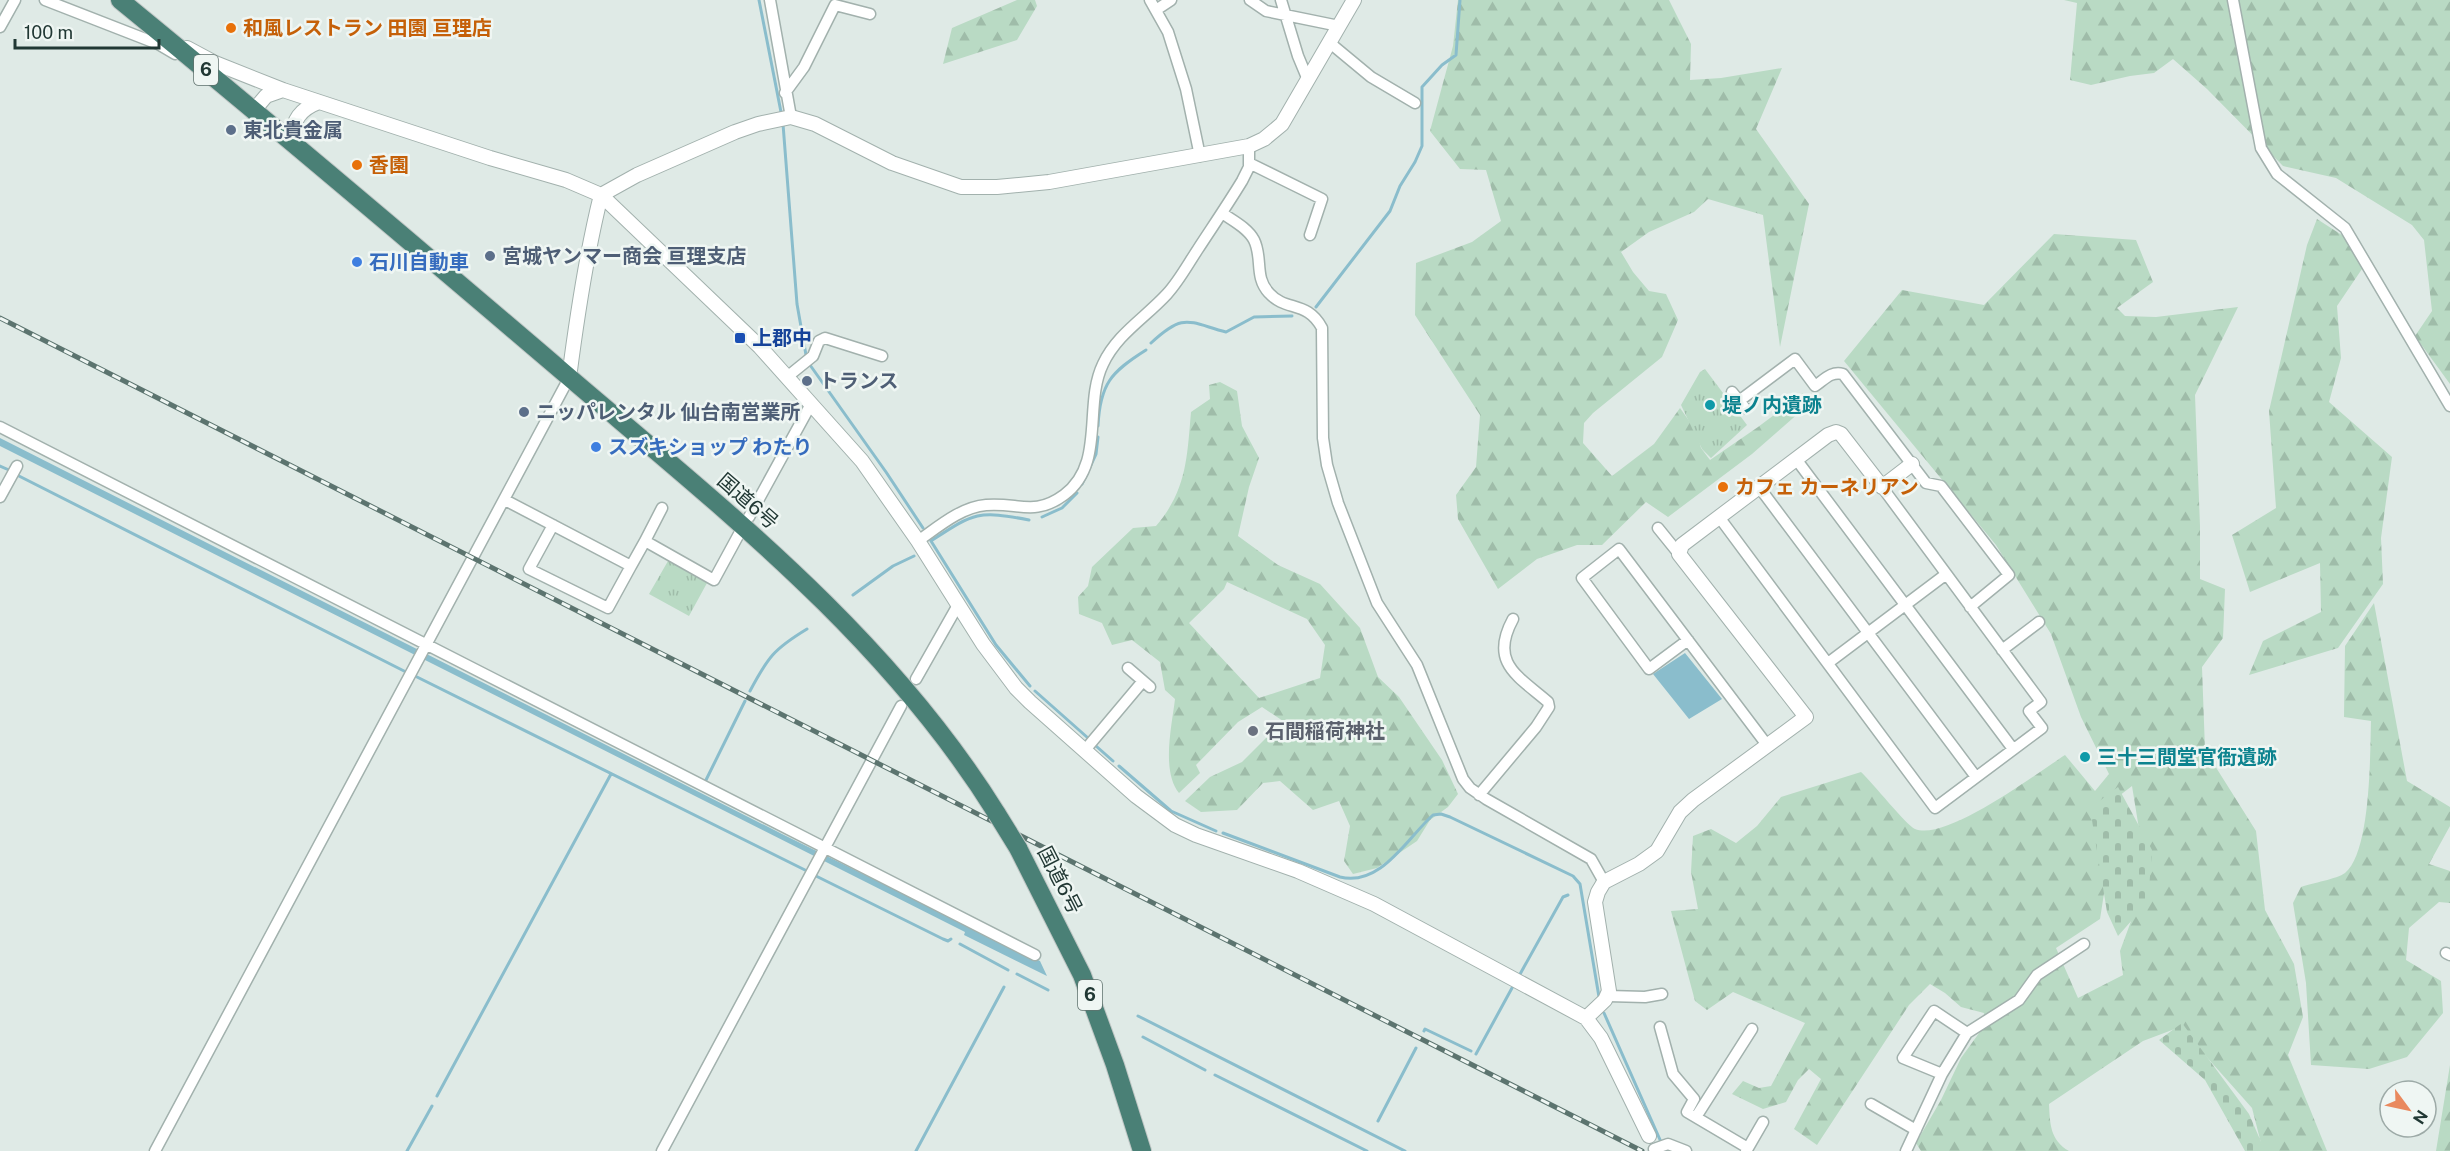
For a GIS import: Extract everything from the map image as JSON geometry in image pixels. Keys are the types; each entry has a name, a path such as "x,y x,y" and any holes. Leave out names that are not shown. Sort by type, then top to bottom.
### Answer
{"highway":[{"name":"国道6号","path":"120,0 291,140 744,527 827,604 896,676 978,783 1018,848 1082,975 1115,1065 1142,1151"}],"street":[{"path":"0,27 15,0"},
{"path":"45,0 158,44 209,73"},
{"path":"770,0 791,117"},
{"path":"1171,0 1153,5 1168,32 1186,89 1200,156"},
{"path":"1250,0 1266,11 1339,26"},
{"path":"1281,0 1308,80"},
{"path":"154,1151 569,378 589,245 601,195 637,176 735,132 791,117 815,124 892,163 961,187 997,187 1049,182 1249,146 1264,139 1282,124 1354,0"},
{"path":"2233,0 2261,148 2277,174 2345,228 2450,406"},
{"path":"785,93 804,67 835,5 870,14"},
{"path":"162,33 215,63 283,90 490,158 566,180 601,195 722,310 787,377 862,461 1016,688 1136,796 1175,825 1196,835 1298,871 1374,904 1586,1018 1601,1038 1653,1145 1668,1144 1686,1151"},
{"path":"1330,43 1371,77 1415,103"},
{"path":"255,110 266,96 283,90"},
{"path":"291,140 298,116 307,106 319,102"},
{"path":"918,541 966,510 975,507 986,505 1030,509 1052,503 1066,494 1078,480 1089,455 1094,391 1103,364 1114,344 1168,293 1222,213 1242,181 1249,163 1249,146"},
{"path":"1249,163 1322,199 1310,235"},
{"path":"1222,213 1248,232 1254,240 1257,248 1259,277 1268,292 1276,300 1307,310 1317,319 1322,328 1323,438 1327,465 1338,503 1377,603 1417,665 1455,765 1466,784 1479,795 1591,859 1604,882"},
{"path":"787,377 813,357 819,341 825,338 882,356"},
{"path":"1739,400 1795,359 1815,386 1836,372 1843,375 1926,483 1941,486 2010,575 1970,607"},
{"path":"749,518 812,405"},
{"path":"0,427 427,645 823,854 1035,955"},
{"path":"1679,554 1682,545 1719,517 1759,487 1796,459 1836,432 1882,487 2041,702 2029,711 2042,728 1935,808 1719,517"},
{"path":"1796,459 2013,749"},
{"path":"1882,487 1912,464"},
{"path":"0,497 17,466"},
{"path":"1759,487 1976,777"},
{"path":"505,500 631,566"},
{"path":"553,525 529,569 608,608 662,508"},
{"path":"1586,1018 1608,996 1609,991 1595,902 1604,882 1651,856 1662,843 1680,812 1806,717 1658,528"},
{"path":"645,541 714,580 739,534"},
{"path":"1688,640 1648,669 1582,578 1619,549 1688,640 1767,745"},
{"path":"1828,663 1945,575"},
{"path":"916,680 958,605"},
{"path":"1479,795 1536,727 1549,707 1548,702 1519,678 1508,665 1506,636 1513,619"},
{"path":"2002,650 2039,622"},
{"path":"1085,750 1147,684 1128,668"},
{"path":"662,1151 901,706"},
{"path":"1906,1151 1942,1074 1967,1033 2019,1000 2037,975 2084,944"},
{"path":"1608,996 1646,997 1662,994"},
{"path":"1942,1074 1903,1058 1934,1011 1967,1033"},
{"path":"1660,1027 1673,1074 1694,1099 1688,1112 1747,1149 1763,1122"},
{"path":"1696,1117 1752,1029"},
{"path":"1871,1104 1916,1130"}],"green space":[{"path":"1017,0 1035,0 1037,6 1017,40 943,64 952,28"},
{"path":"1458,0 1669,0 1691,44 1690,80 1721,78 1782,68 1756,129 1809,204 1780,347 1763,215 1708,199 1694,212 1649,232 1621,252 1633,272 1649,291 1666,294 1678,320 1662,357 1593,413 1584,423 1583,443 1612,476 1654,444 1680,408 1697,432 1701,448 1710,460 1803,393 1809,404 1752,454 1668,517 1646,502 1602,545 1577,545 1537,559 1498,589 1458,519 1456,495 1476,467 1480,415 1415,315 1416,263 1472,242 1501,221 1486,170 1460,169 1430,131 1453,46"},
{"path":"2064,0 2450,0 2450,384 2415,336 2432,311 2424,240 2412,225 2336,178 2283,166 2207,89 2173,59 2154,73 2091,85 2070,80 2077,3"},
{"path":"2317,219 2348,239 2364,266 2337,306 2341,358 2329,402 2392,457 2381,538 2383,584 2338,648 2249,675 2263,641 2321,612 2320,563 2250,592 2232,535 2276,508 2269,411 2307,245"},
{"path":"2054,234 2136,240 2153,282 2117,308 2125,316 2156,317 2238,307 2195,395 2200,579 2225,589 2223,638 2202,667 2205,750 2256,831 2265,910 2294,964 2303,1017 2288,1055 2327,1151 2263,1151 2252,1108 2180,1027 2143,1041 2049,1104 2052,1131 2058,1142 2069,1151 1921,1151 1916,1143 1941,1100 1961,1058 1982,1029 1984,1013 1961,1007 1930,984 1909,1005 1817,1145 1794,1129 1821,1079 1809,1069 1798,1080 1786,1102 1763,1109 1732,1094 1743,1081 1759,1088 1771,1086 1805,1023 1733,992 1707,1010 1695,1001 1671,911 1698,909 1691,872 1693,836 1711,829 1736,843 1757,826 1781,797 1861,772 1911,826 1915,829 1929,830 1948,825 1991,804 2065,755 2095,791 2109,774 2081,717 2051,634 1996,545 1844,361 1902,290 1984,305","holes":["2132,786 2147,878 2120,951 2123,975 2078,998 2056,948 2100,919 2108,868 2093,816"]},
{"path":"1705,369 1747,425 1711,458 1702,449 1681,405 1700,372"},
{"path":"1220,382 1237,391 1242,426 1259,458 1249,487 1238,536 1278,565 1320,584 1360,628 1378,677 1399,697 1442,760 1458,794 1448,807 1430,820 1417,841 1377,868 1353,874 1344,861 1350,826 1339,801 1313,810 1280,781 1263,783 1237,810 1201,812 1185,801 1210,777 1242,762 1283,721 1262,707 1238,722 1196,765 1200,773 1179,793 1170,773 1169,760 1175,699 1165,690 1160,662 1132,640 1112,645 1102,623 1079,614 1078,597 1088,586 1092,567 1133,528 1156,526 1174,499 1184,472 1191,412 1210,399 1209,385","holes":["1227,582 1307,619 1325,645 1320,678 1259,698 1189,623 1224,589"]},
{"path":"668,561 707,583 689,616 649,594"},
{"path":"2374,603 2407,781 2450,807 2450,826 2429,864 2450,871 2450,903 2439,902 2409,928 2406,960 2441,981 2443,1013 2407,1057 2369,1069 2311,1065 2306,983 2293,903 2301,887 2345,873 2354,862 2360,845 2367,802 2371,721 2344,717 2345,646"},
{"path":"2118,787 2152,850 2148,902 2118,936 2107,912 2090,808"},
{"path":"2182,1023 2249,1114 2265,1151 2245,1151 2205,1080 2159,1040"},
{"path":"2450,1065 2450,1151 2436,1151"}],"water":[{"path":"0,438 782,834 1040,961 1047,976 964,935 965,932 0,446"},
{"path":"1685,653 1722,699 1689,719 1653,674"}],"waterway":[{"path":"759,0 781,112"},
{"path":"1316,307 1390,211 1400,186 1415,162 1422,146 1422,87 1442,65 1456,55 1460,0"},
{"path":"783,124 797,304 806,355"},
{"path":"1151,343 1179,323 1194,323 1226,332 1254,317 1292,316"},
{"path":"1098,426 1101,400 1110,380 1124,365 1146,350"},
{"path":"810,365 923,528"},
{"path":"1082,484 1096,454 1098,437"},
{"path":"0,466 9,470"},
{"path":"17,475 406,672"},
{"path":"1042,517 1062,508 1077,493"},
{"path":"1029,520 998,515 977,516 957,524 931,541 996,645 1030,686"},
{"path":"853,595 893,566 914,556"},
{"path":"750,691 779,648 807,629"},
{"path":"415,676 807,871"},
{"path":"1035,691 1088,738"},
{"path":"705,782 745,701"},
{"path":"1096,746 1113,761"},
{"path":"1119,766 1171,811 1216,831"},
{"path":"437,1096 611,774"},
{"path":"1223,833 1340,877 1355,878 1368,875 1381,868 1433,815 1441,814 1450,817 1573,876 1580,884 1599,997"},
{"path":"816,876 943,939 948,941 951,939"},
{"path":"1519,976 1563,897 1568,895"},
{"path":"960,944 1008,970"},
{"path":"1017,974 1048,990"},
{"path":"916,1151 1004,987"},
{"path":"1476,1054 1512,988"},
{"path":"1604,1013 1661,1142"},
{"path":"1138,1016 1405,1151"},
{"path":"1424,1031 1425,1029 1471,1051"},
{"path":"1143,1037 1205,1070"},
{"path":"1378,1121 1416,1048"},
{"path":"1215,1075 1367,1151"},
{"path":"407,1151 432,1106"}],"railway":[{"path":"0,318 1642,1151"}],"place":[{"name":"和風レストラン 田園 亘理店","path":"231,28"},
{"name":"東北貴金属","path":"231,130"},
{"name":"香園","path":"357,165"},
{"name":"宮城ヤンマー商会 亘理支店","path":"490,256"},
{"name":"石川自動車","path":"357,262"},
{"name":"上郡中","path":"740,338"},
{"name":"トランス","path":"807,381"},
{"name":"堤ノ内遺跡","path":"1710,405"},
{"name":"ニッパレンタル 仙台南営業所","path":"524,412"},
{"name":"スズキショップ わたり","path":"596,447"},
{"name":"カフェ カーネリアン","path":"1723,487"},
{"name":"石間稲荷神社","path":"1253,731"},
{"name":"三十三間堂官衙遺跡","path":"2085,757"}]}
